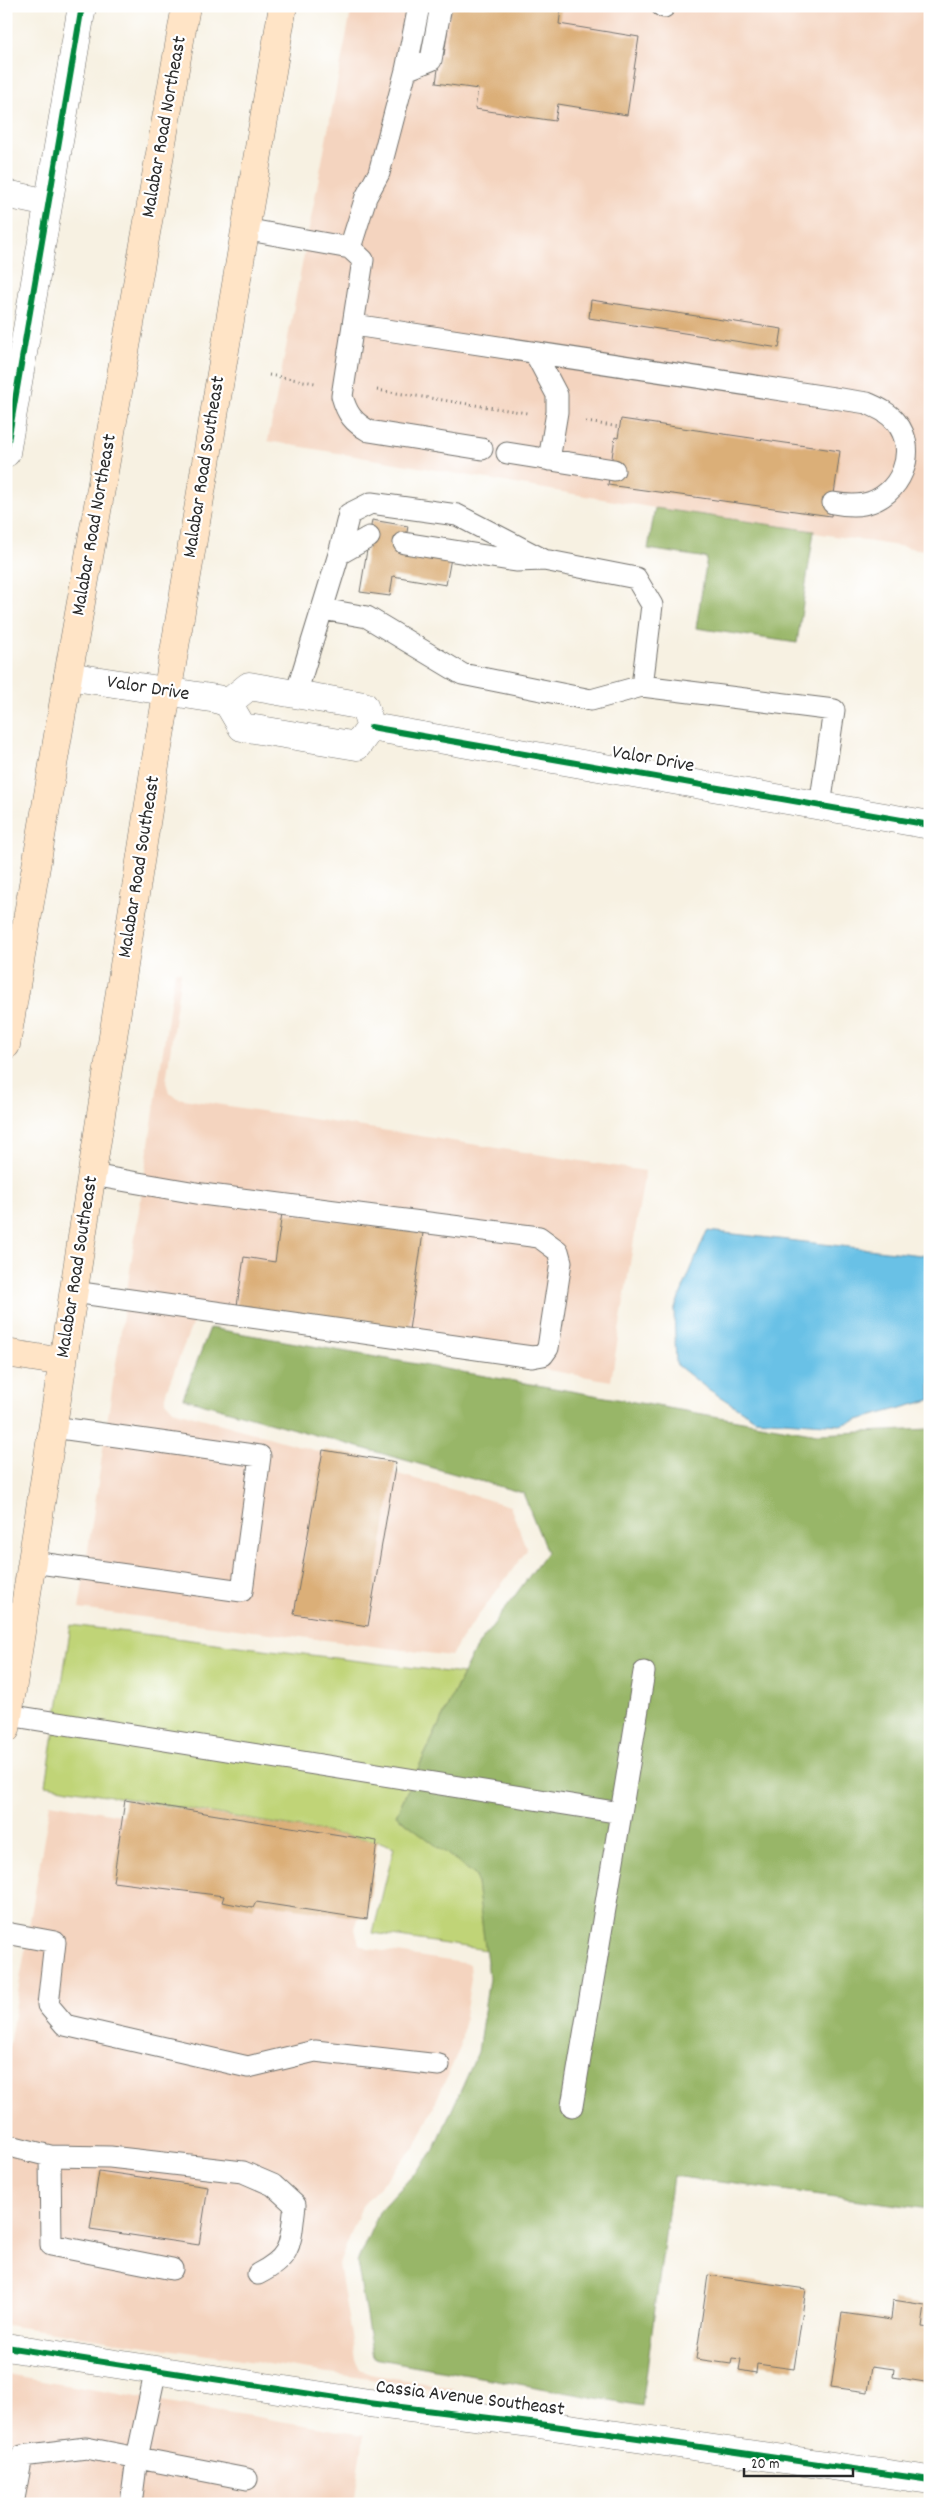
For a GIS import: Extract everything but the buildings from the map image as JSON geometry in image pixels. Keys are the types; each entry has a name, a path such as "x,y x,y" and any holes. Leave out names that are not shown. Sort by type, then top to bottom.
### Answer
{"main road":[{"name":"Malabar Road Northeast","path":"6,1045 68,676 186,6"},
{"name":"Malabar Road Southeast","path":"7,1722 167,692 283,6"},
{"path":"6,1354 63,1362"}],"street":[{"path":"6,453 82,6"},
{"path":"6,194 48,203"},
{"name":"Valor Drive","path":"68,676 217,699 228,703"},
{"path":"249,686 296,694 364,706 371,727 357,746 242,727 228,703 249,686"},
{"name":"Valor Drive","path":"371,727 930,825"},
{"name":"Cassia Avenue Southeast","path":"6,2347 369,2403 548,2425 930,2480"}],"lane":[{"path":"350,248 366,197 379,173 406,70 418,6"},
{"path":"406,70 431,60 441,6"},
{"path":"244,229 350,248 363,260 342,396 346,410 355,423 369,431 482,449"},
{"path":"354,325 867,403 884,410 897,423 905,440 906,460 902,475 893,489 866,504 851,506 833,503"},
{"path":"535,353 557,395 557,412 549,460"},
{"path":"507,453 614,470"},
{"path":"296,694 340,554 349,514 371,503 457,515 544,560"},
{"path":"340,554 369,537"},
{"path":"404,543 516,561 544,560 636,578 652,605 642,686"},
{"path":"322,608 367,617 462,674 591,700 642,686 834,710 820,806"},
{"path":"74,1292 532,1357 543,1355 548,1348 561,1262 558,1252 539,1237 202,1194 92,1175"},
{"path":"32,1562 242,1591 260,1456 53,1427"},
{"path":"572,2106 644,1672"},
{"path":"7,1722 621,1814"},
{"path":"6,1933 55,1942 48,2005 65,2025 248,2067 315,2051 439,2065"},
{"path":"6,2144 50,2156 110,2157 243,2172 273,2185 295,2205 289,2246 278,2264 258,2274"},
{"path":"50,2156 51,2245 172,2269"},
{"path":"131,2504 137,2458 156,2369"},
{"path":"13,2504 22,2456 86,2448 248,2479"}],"path":[{"path":"269,375 322,384"},
{"path":"377,390 531,413"},
{"path":"584,422 620,427"}],"shaded area":[{"path":"352,6 930,6 930,551 655,508 268,441"},
{"path":"175,971 181,972 166,1082 169,1092 177,1098 645,1171 611,1381 213,1312 201,1314 193,1322 166,1392 166,1402 173,1410 510,1506 527,1550 459,1642 451,1656 79,1609"},
{"path":"50,1803 374,1858 355,1929 359,1944 370,1949 470,1964 471,1978 460,2048 416,2145 362,2206 339,2264 355,2359 360,2369 370,2374 453,2388 452,2391 456,2392 6,2325 6,2063"},
{"path":"6,2375 364,2435 354,2504 6,2504"}],"green space":[{"path":"655,508 814,531 797,643 696,628 707,558 648,549"},
{"path":"210,1328 817,1434 930,1429 930,2209 673,2176 642,2406 373,2358 357,2262 379,2212 432,2154 478,2052 489,1978 476,1876 396,1815 474,1651 547,1552 523,1493 183,1398"},
{"path":"71,1625 463,1674 396,1815 476,1875 486,1950 373,1933 394,1847 377,1841 46,1785"}],"water":[{"path":"707,1231 930,1256 930,1400 840,1425 755,1419 705,1387 676,1364 674,1310"}],"cycle path":[{"path":"6,453 82,6"},
{"path":"371,727 930,825"},
{"path":"6,2347 369,2403 547,2425 930,2480"}]}
